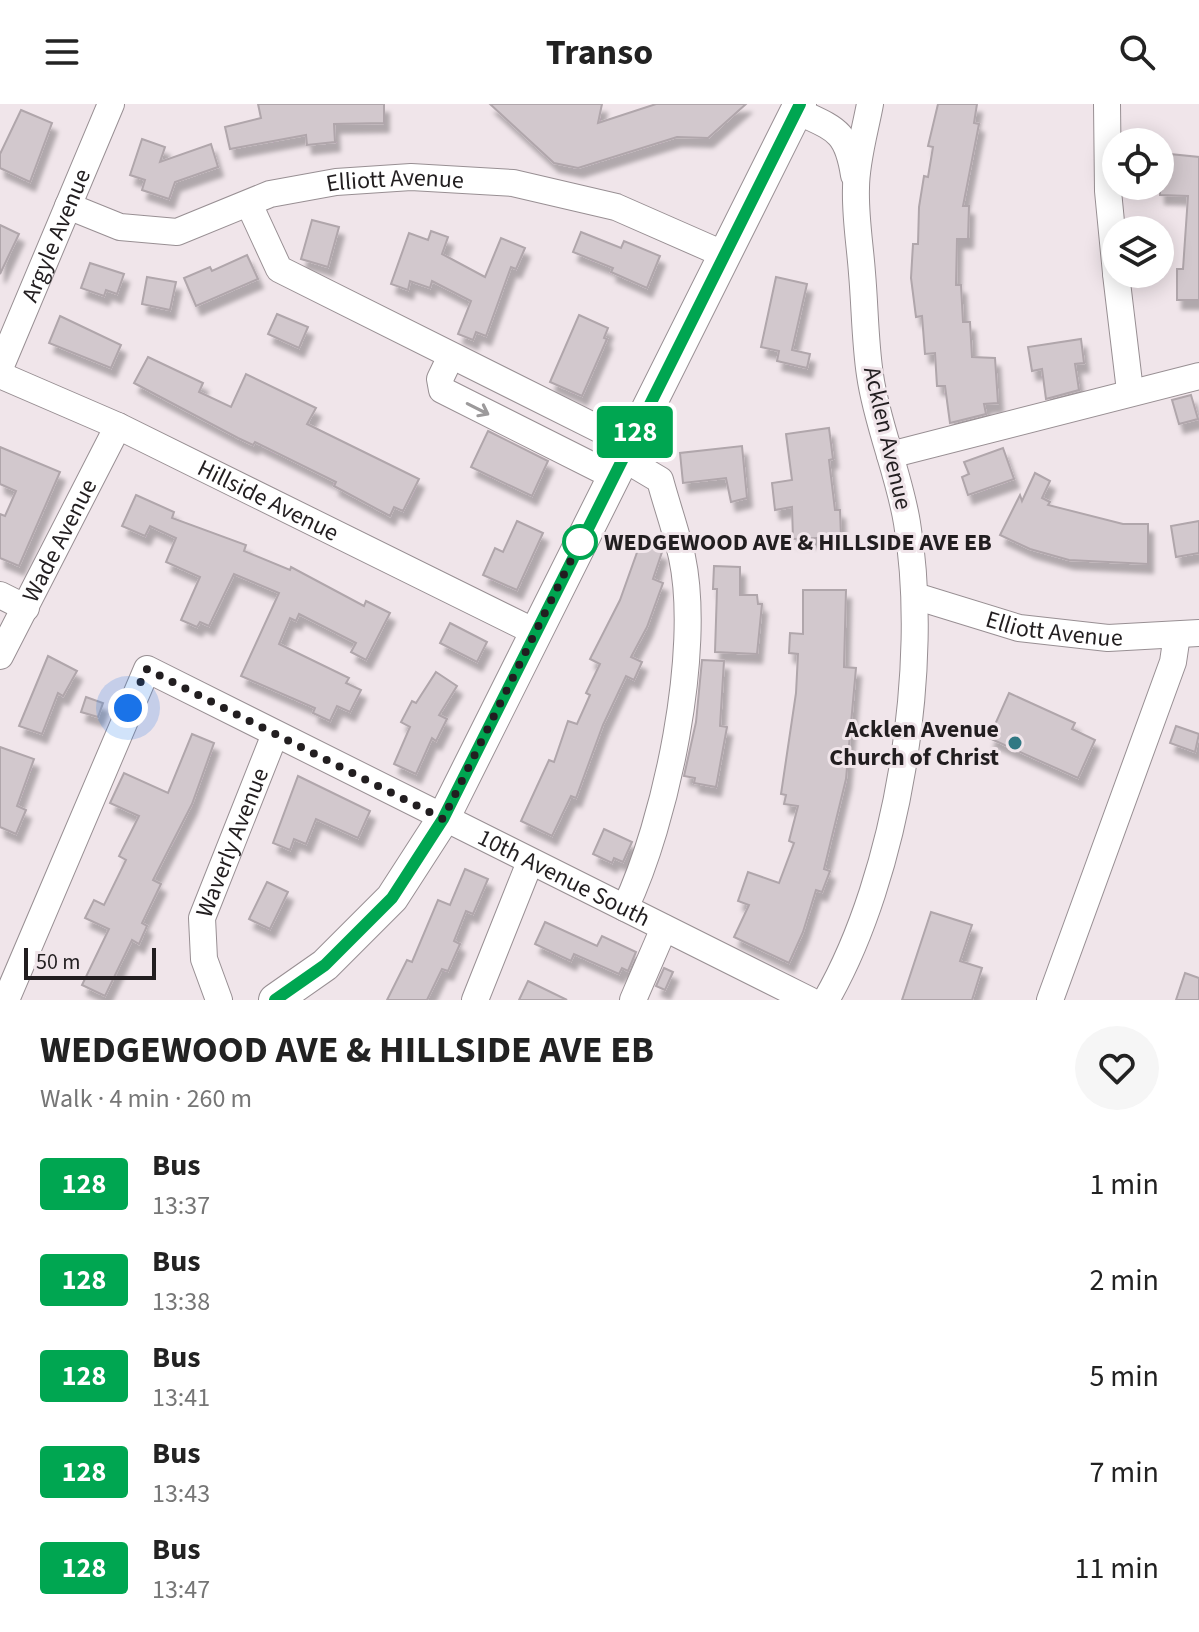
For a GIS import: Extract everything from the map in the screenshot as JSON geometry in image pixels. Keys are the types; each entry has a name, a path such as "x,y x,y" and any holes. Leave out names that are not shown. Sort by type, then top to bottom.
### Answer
{"main road":[{"path":"275,1000 325,965 392,898 443,819 799,107"}],"street":[{"name":"Argyle Avenue","path":"0,368 111,104"},
{"name":"Acklen Avenue","path":"826,1000 844,968 887,841 903,757 915,596 907,522 870,377 855,186 870,104"},
{"path":"1107,104 1110,216"},
{"path":"799,107 839,131 851,155 855,186"},
{"name":"Elliott Avenue","path":"68,206 120,227 177,232 270,194 336,182 411,177 513,183 616,207 723,254"},
{"path":"249,204 279,269 451,356 660,480 682,559 688,620 684,692 648,848 625,908"},
{"path":"1118,288 1130,391"},
{"path":"451,356 440,379 442,390 622,460"},
{"name":"Hillside Avenue","path":"0,375 118,426 535,632"},
{"path":"890,455 1130,391 1199,376"},
{"name":"Wade Avenue","path":"0,656 118,426"},
{"path":"0,595 26,608"},
{"name":"Elliott Avenue","path":"915,596 1019,628 1108,638 1188,634"},
{"path":"1050,1000 1173,662 1188,634"},
{"name":"10th Avenue South","path":"6,1000 147,669 809,1000"},
{"name":"Waverly Avenue","path":"219,1000 204,959 202,918 275,734"},
{"path":"475,1000 530,862"},
{"path":"633,1000 664,928"}],"building":[{"path":"258,104 384,104 384,123 334,124 335,142 307,145 306,135 230,149 225,127 261,118"},
{"path":"490,104 602,104 598,123 656,104 746,104 708,138 677,137 578,168 554,163"},
{"path":"938,104 977,104 974,123 979,124 963,206 969,206 968,239 957,239 956,285 961,285 963,322 970,322 972,357 995,358 998,403 984,404 986,414 950,423 945,386 937,386 935,353 925,354 922,316 916,317 911,278 913,244 918,244 924,176 928,177 933,147 928,146"},
{"path":"21,110 52,123 30,182 0,168 0,154"},
{"path":"142,139 165,147 160,162 211,144 218,167 175,182 169,199 142,190 145,180 130,175"},
{"path":"1174,154 1199,157 1199,300 1177,300 1177,269 1183,269 1188,196 1174,196"},
{"path":"312,220 339,227 328,267 301,259"},
{"path":"0,225 19,234 0,274"},
{"path":"431,231 448,237 442,254 485,277 501,238 525,248 516,269 511,267 486,336 476,332 473,340 458,334 471,301 432,281 430,288 410,281 408,290 391,284 409,233 428,240"},
{"path":"581,232 621,248 624,241 660,256 647,288 611,272 613,268 573,252"},
{"path":"247,255 258,279 196,306 184,278 210,267 212,271"},
{"path":"90,263 124,274 117,294 106,290 104,296 81,288"},
{"path":"147,277 176,282 170,310 142,304"},
{"path":"776,277 807,284 792,350 810,354 807,368 777,361 779,351 761,347"},
{"path":"277,314 308,327 299,348 268,334"},
{"path":"579,315 608,328 604,338 607,339 582,396 550,382"},
{"path":"60,316 121,345 111,368 49,343"},
{"path":"1081,339 1084,363 1075,364 1079,390 1046,399 1042,369 1032,371 1028,347"},
{"path":"148,357 203,383 199,392 231,407 246,374 316,408 307,424 419,479 403,511 394,507 390,516 334,486 336,482 255,442 253,445 238,438 134,383"},
{"path":"1191,395 1198,419 1179,424 1172,400"},
{"path":"829,428 833,459 829,460 835,510 840,510 841,537 793,539 792,507 775,510 772,483 792,480 786,434"},
{"path":"488,431 548,461 532,496 471,467"},
{"path":"742,446 747,498 731,502 726,478 683,483 680,453"},
{"path":"0,447 60,472 19,566 0,558 0,514 5,516 16,491 0,484"},
{"path":"1003,448 1014,479 968,495 962,477 969,474 964,462"},
{"path":"1035,473 1050,481 1042,498 1050,502 1048,505 1123,524 1148,524 1148,564 1069,560 1030,549 1000,535 1020,495 1022,501"},
{"path":"136,495 174,512 172,518 246,545 244,551 290,570 291,567 364,606 366,601 390,613 366,660 351,652 356,643 299,614 296,621 290,618 279,644 349,678 346,683 361,690 350,712 337,706 330,721 313,713 315,708 241,676 279,593 234,574 209,626 200,622 197,627 181,620 200,577 166,562 176,538 150,526 145,536 122,526"},
{"path":"517,521 543,533 517,590 483,575 495,548 503,552"},
{"path":"1199,521 1199,553 1176,557 1171,526"},
{"path":"640,544 662,552 653,579 663,583 647,627 631,657 642,662 634,680 626,676 603,725 576,798 571,796 552,836 521,821 549,760 554,762 568,721 577,724 590,695 586,693 600,664 590,659 620,600"},
{"path":"714,566 740,567 740,595 757,595 758,604 762,604 757,654 715,652 717,589 713,589"},
{"path":"803,590 846,590 844,667 856,668 846,779 824,869 830,871 822,892 816,890 789,963 734,937 749,905 738,901 748,872 779,883 794,843 789,841 798,806 784,804 786,795 781,794 796,693 798,654 789,653 790,633 803,634"},
{"path":"450,623 487,642 477,662 440,643"},
{"path":"48,656 77,671 63,696 58,693 42,734 19,726"},
{"path":"702,660 724,661 720,726 727,727 716,787 694,783 695,778 684,776 696,722"},
{"path":"436,672 457,686 439,715 447,719 436,741 432,738 416,774 394,764 410,727 401,722 412,701 416,703"},
{"path":"1009,693 1075,723 1072,729 1095,740 1078,778 989,738"},
{"path":"86,697 103,703 98,717 81,712"},
{"path":"1176,726 1199,734 1195,752 1170,743"},
{"path":"192,734 214,743 192,804 153,880 161,884 142,923 147,926 139,944 132,940 105,996 82,985 109,929 85,918 94,900 104,905 126,860 119,856 139,816 110,803 124,773 168,793"},
{"path":"0,747 34,759 17,806 26,810 16,834 0,827"},
{"path":"298,776 370,811 358,838 316,819 306,844 294,839 290,850 273,843"},
{"path":"604,829 632,842 623,862 614,858 612,863 593,854"},
{"path":"465,869 488,879 473,914 466,911 454,941 460,944 448,971 442,969 427,1000 387,1000 407,960 412,962 438,900 450,905"},
{"path":"267,882 288,892 270,929 249,919"},
{"path":"931,912 972,925 960,961 982,968 972,1000 902,1000"},
{"path":"545,922 597,946 602,936 636,952 628,971 622,968 619,974 574,954 571,961 535,944"},
{"path":"664,968 673,972 665,990 656,986"},
{"path":"1185,973 1199,978 1199,1000 1176,1000"},
{"path":"528,981 567,1000 519,1000"}],"bus line":[{"name":"128","path":"275,1000 325,965 392,898 443,819 800,104"}],"place":[{"name":"WEDGEWOOD AVE & HILLSIDE AVE EB","path":"580,542"},
{"name":"Acklen Avenue Church of Christ","path":"1015,743"}],"route":[{"path":"128,708 147,669 443,819 580,542"}]}
